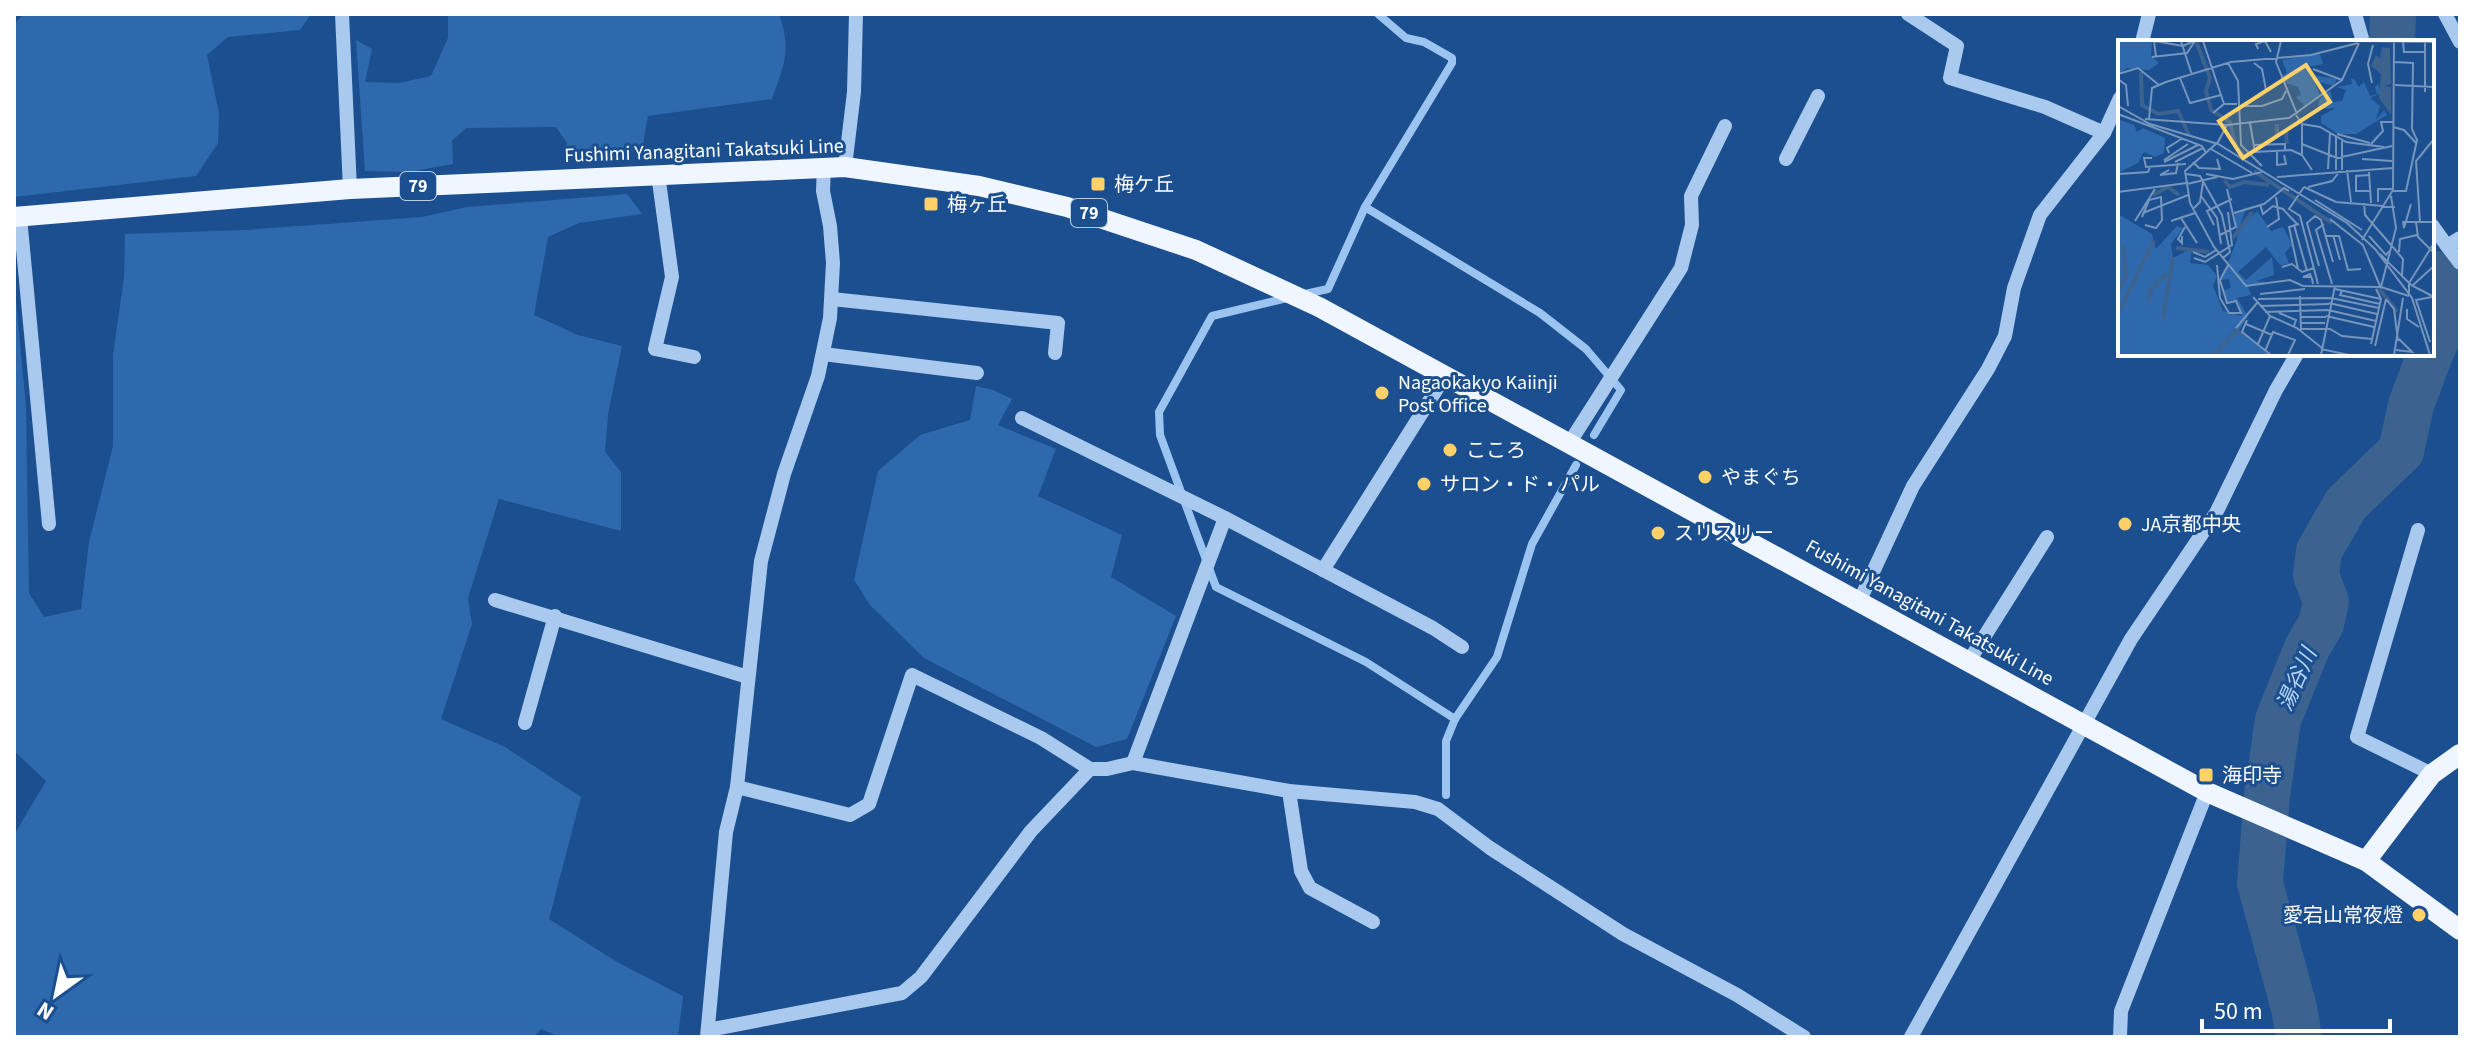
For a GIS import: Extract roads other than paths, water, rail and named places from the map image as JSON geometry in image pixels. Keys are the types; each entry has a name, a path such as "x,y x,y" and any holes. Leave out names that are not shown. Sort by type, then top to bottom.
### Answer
{"main road":[{"name":"Fushimi Yanagitani Takatsuki Line","path":"17,217 350,189 824,166 935,178 1067,207 1154,234 1279,286 1860,600 2207,792 2366,861 2460,930"},
{"path":"2366,861 2432,774 2460,754"}],"street":[{"path":"342,14 350,189"},
{"path":"845,167 854,92 856,14"},
{"path":"1908,14 1957,46 1950,78 2045,107 2104,133"},
{"path":"2142,40 2149,14"},
{"path":"2355,14 2362,40"},
{"path":"2445,14 2460,42"},
{"path":"1786,159 1818,96"},
{"path":"1860,600 1913,486 1988,369 2005,336 2014,288 2040,215 2104,133 2118,102"},
{"path":"1570,442 1681,268 1690,240 1691,196 1725,126"},
{"path":"824,166 823,191 832,244 832,299 823,354 764,548 737,787 728,819 708,1033 902,993 921,977 1031,831 1090,769"},
{"path":"658,174 672,277 655,349 694,357"},
{"path":"17,217 49,524"},
{"path":"2434,227 2453,242 2460,263"},
{"path":"832,299 1058,323 1055,353"},
{"path":"823,354 977,373"},
{"path":"1911,1037 2131,639 2216,513 2296,356"},
{"path":"1323,570 1445,376"},
{"path":"1022,418 1225,518 1433,628 1462,647"},
{"path":"1133,763 1225,518"},
{"path":"2418,530 2357,737 2432,774"},
{"path":"1969,661 2047,537"},
{"path":"495,600 748,677"},
{"path":"525,723 555,616"},
{"path":"737,787 850,815 869,804 912,675 1041,738 1090,769 1133,763 1289,791 1415,802 1438,809 1490,848 1623,934 1737,995 1804,1037"},
{"path":"1289,791 1301,871 1310,888 1373,922"},
{"path":"2120,1037 2121,1011 2207,792"}],"waterway":[{"path":"1305,294 1328,289 1365,207 1452,63 1452,58 1424,42 1406,38 1378,14"},
{"name":"湯谷川","path":"2392,40 2393,14"},
{"path":"1365,207 1540,313 1586,349 1621,390 1594,435"},
{"name":"湯谷川","path":"2434,276 2446,296 2445,317 2434,345"},
{"path":"1287,298 1212,316 1159,412 1160,435 1216,587 1366,662 1455,719"},
{"name":"湯谷川","path":"2299,1037 2260,883 2267,796 2278,720 2307,648 2321,624 2326,602 2316,575 2319,551 2346,504 2401,451 2411,405 2429,356"},
{"path":"1446,795 1446,741 1455,719 1497,657 1532,544 1576,465"}],"place":[{"name":"梅ケ丘","path":"1098,184"},
{"name":"梅ヶ丘","path":"931,204"},
{"name":"Nagaokakyo Kaiinji Post Office","path":"1382,393"},
{"name":"こころ","path":"1450,450"},
{"name":"やまぐち","path":"1705,477"},
{"name":"サロン・ド・パル","path":"1424,484"},
{"name":"JA京都中央","path":"2125,524"},
{"name":"スリスリー","path":"1658,533"},
{"name":"海印寺","path":"2206,775"},
{"name":"愛宕山常夜燈","path":"2419,915"}]}
